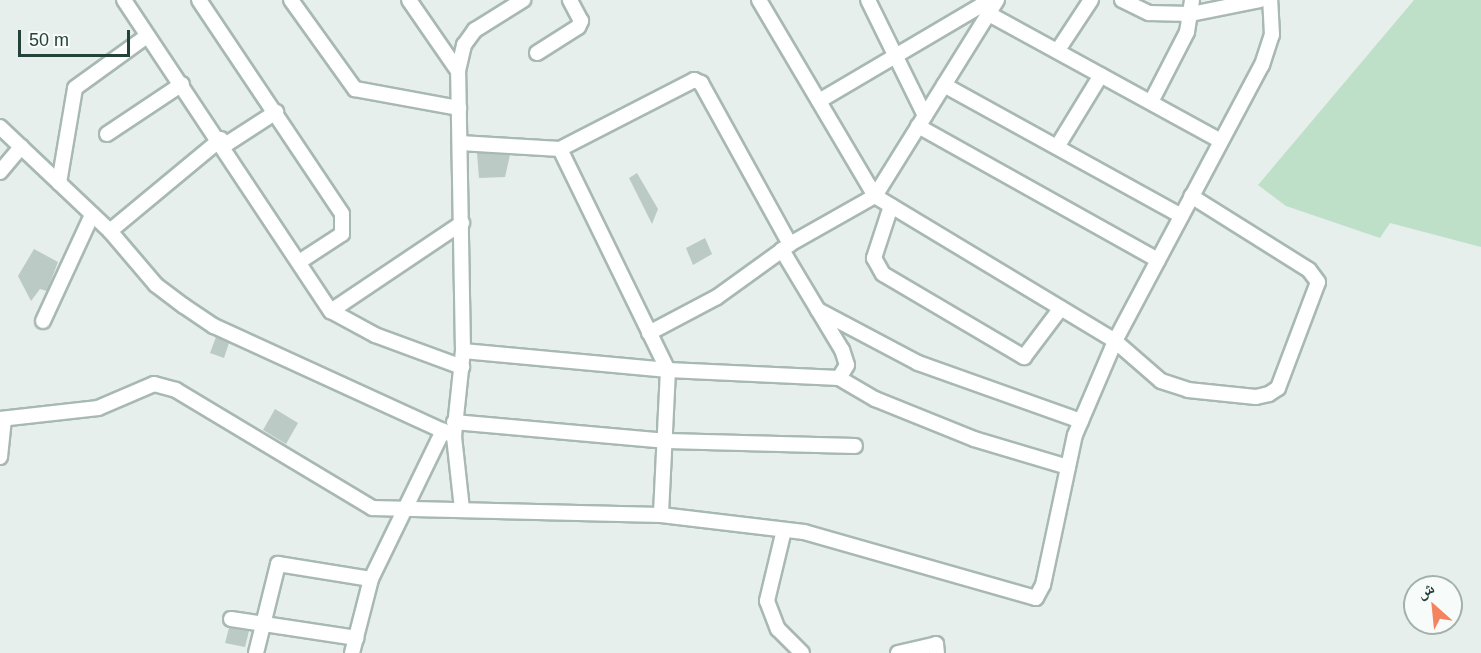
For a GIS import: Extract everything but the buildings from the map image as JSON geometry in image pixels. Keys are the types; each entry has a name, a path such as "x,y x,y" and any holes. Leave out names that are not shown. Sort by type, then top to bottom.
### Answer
{"street":[{"path":"124,0 223,142 331,311 375,335 462,367"},
{"path":"199,0 276,112 344,225 342,234 299,262"},
{"path":"291,0 355,89 459,108"},
{"path":"409,0 458,71"},
{"path":"352,653 371,579 406,507 454,422 463,351 458,71 464,45 475,30 523,0"},
{"path":"537,53 578,27 581,21 570,0"},
{"path":"759,0 875,196 1115,341 1161,381 1188,390 1256,398 1278,388 1318,282 1309,270 1191,196"},
{"path":"868,0 895,56 922,121 1158,260"},
{"path":"1058,50 1091,0"},
{"path":"1122,0 1149,13 1260,0"},
{"path":"0,457 2,419 98,408 154,384 176,390 372,508 462,508 661,515 784,530 1036,598 1043,585 1068,467 1081,421 1115,341 1219,140 1262,65 1272,35 1270,0"},
{"path":"819,101 988,4"},
{"path":"988,4 1058,50 1219,140"},
{"path":"649,333 717,297 786,247 875,196 944,85 988,4"},
{"path":"1151,102 1187,32 1191,7"},
{"path":"59,183 75,88 147,36"},
{"path":"1057,147 1101,75"},
{"path":"460,142 560,149 694,80 701,83 847,364 838,378"},
{"path":"107,134 182,84"},
{"path":"944,85 1181,216"},
{"path":"110,231 223,142 276,112"},
{"path":"0,127 110,231 156,285 214,326 448,434"},
{"path":"0,172 21,147"},
{"path":"560,149 668,370 667,441 661,515"},
{"path":"891,206 874,258 883,274 1024,357 1061,308"},
{"path":"43,321 92,216"},
{"path":"331,311 462,223"},
{"path":"818,310 918,363 1081,421"},
{"path":"463,351 668,370 838,378 876,399 974,439 1068,467"},
{"path":"454,422 667,441 855,446"},
{"path":"448,434 462,508"},
{"path":"784,530 767,601 778,629 802,653"},
{"path":"256,653 278,564 371,579"},
{"path":"231,619 357,638"},
{"path":"898,653 936,644 937,653"}],"green space":[{"path":"1414,0 1481,0 1481,247 1390,223 1380,238 1286,206 1258,185"}]}
